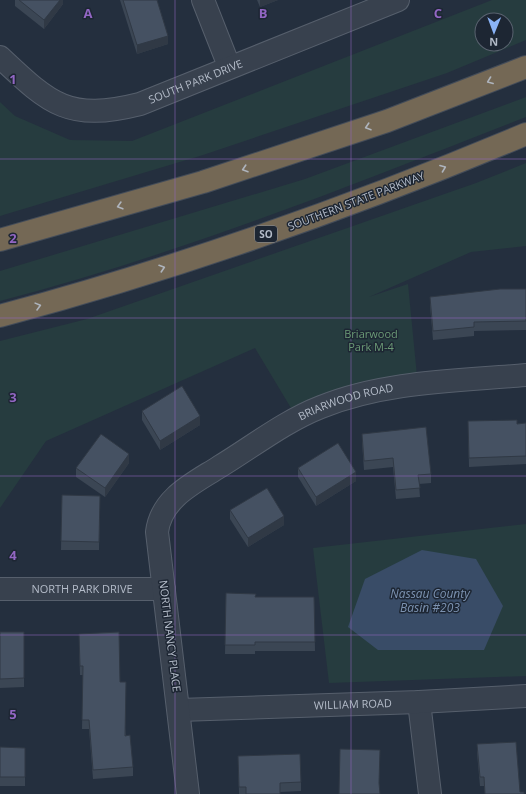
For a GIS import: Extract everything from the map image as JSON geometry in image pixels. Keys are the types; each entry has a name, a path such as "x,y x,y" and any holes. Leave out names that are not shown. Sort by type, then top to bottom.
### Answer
{"highway":[{"path":"0,240 211,180 387,121 526,67"},
{"name":"SOUTHERN STATE PARKWAY","path":"0,316 79,294 289,227 457,163 526,134"}],"street":[{"path":"203,0 229,66"},
{"name":"SOUTH PARK DRIVE","path":"0,57 31,86 51,100 67,108 85,111 112,111 140,104 229,66 398,0"},
{"name":"BRIARWOOD ROAD","path":"185,489 294,420 320,407 359,394 417,384 526,375"},
{"name":"NORTH NANCY PLACE","path":"185,489 169,503 159,520 158,532 188,794"},
{"name":"NORTH PARK DRIVE","path":"0,589 164,589"},
{"name":"WILLIAM ROAD","path":"179,710 419,702 526,696"},
{"path":"419,702 430,794"}],"green space":[{"path":"492,0 526,0 526,40 514,45 514,12 474,12 474,52 497,52 447,73 203,155 0,216 0,102 15,116 70,140 132,141"},
{"path":"526,97 526,117 396,168 200,240 134,262 0,301 0,271 305,179"},
{"name":"Briarwood Park M-4","path":"526,163 526,246 471,252 369,297 408,284 417,376 364,381 291,408 255,348 46,441 0,508 0,341 87,319 476,183"},
{"path":"526,524 526,676 329,683 313,548"}],"water":[{"name":"Nassau County Basin #203","path":"422,550 476,559 503,606 484,650 378,650 348,627 365,579"}],"building":[{"path":"19,0 60,0 44,20"},
{"path":"123,0 157,0 168,36 137,45"},
{"path":"500,289 526,289 526,321 474,322 474,327 433,331 430,297"},
{"path":"182,386 200,416 160,441 142,411"},
{"path":"517,420 517,424 526,423 526,456 469,458 468,421"},
{"path":"426,427 431,474 418,475 420,488 396,490 393,458 364,461 362,434"},
{"path":"101,434 129,454 105,488 76,468"},
{"path":"338,443 356,472 316,497 298,468"},
{"path":"267,488 284,516 248,538 230,510"},
{"path":"62,495 100,496 99,542 61,541"},
{"path":"226,593 256,594 255,597 314,597 315,642 255,642 255,645 225,645"},
{"path":"0,632 24,632 24,678 0,679"},
{"path":"119,632 120,682 126,682 125,736 130,735 133,767 93,770 89,720 82,720 83,666 80,666 79,634"},
{"path":"516,742 520,792 524,792 524,794 485,794 484,777 480,777 477,744"},
{"path":"0,747 25,748 25,777 0,777"},
{"path":"340,749 380,750 380,794 339,794"},
{"path":"300,754 301,782 280,783 280,794 246,794 246,787 239,787 238,756"}]}
